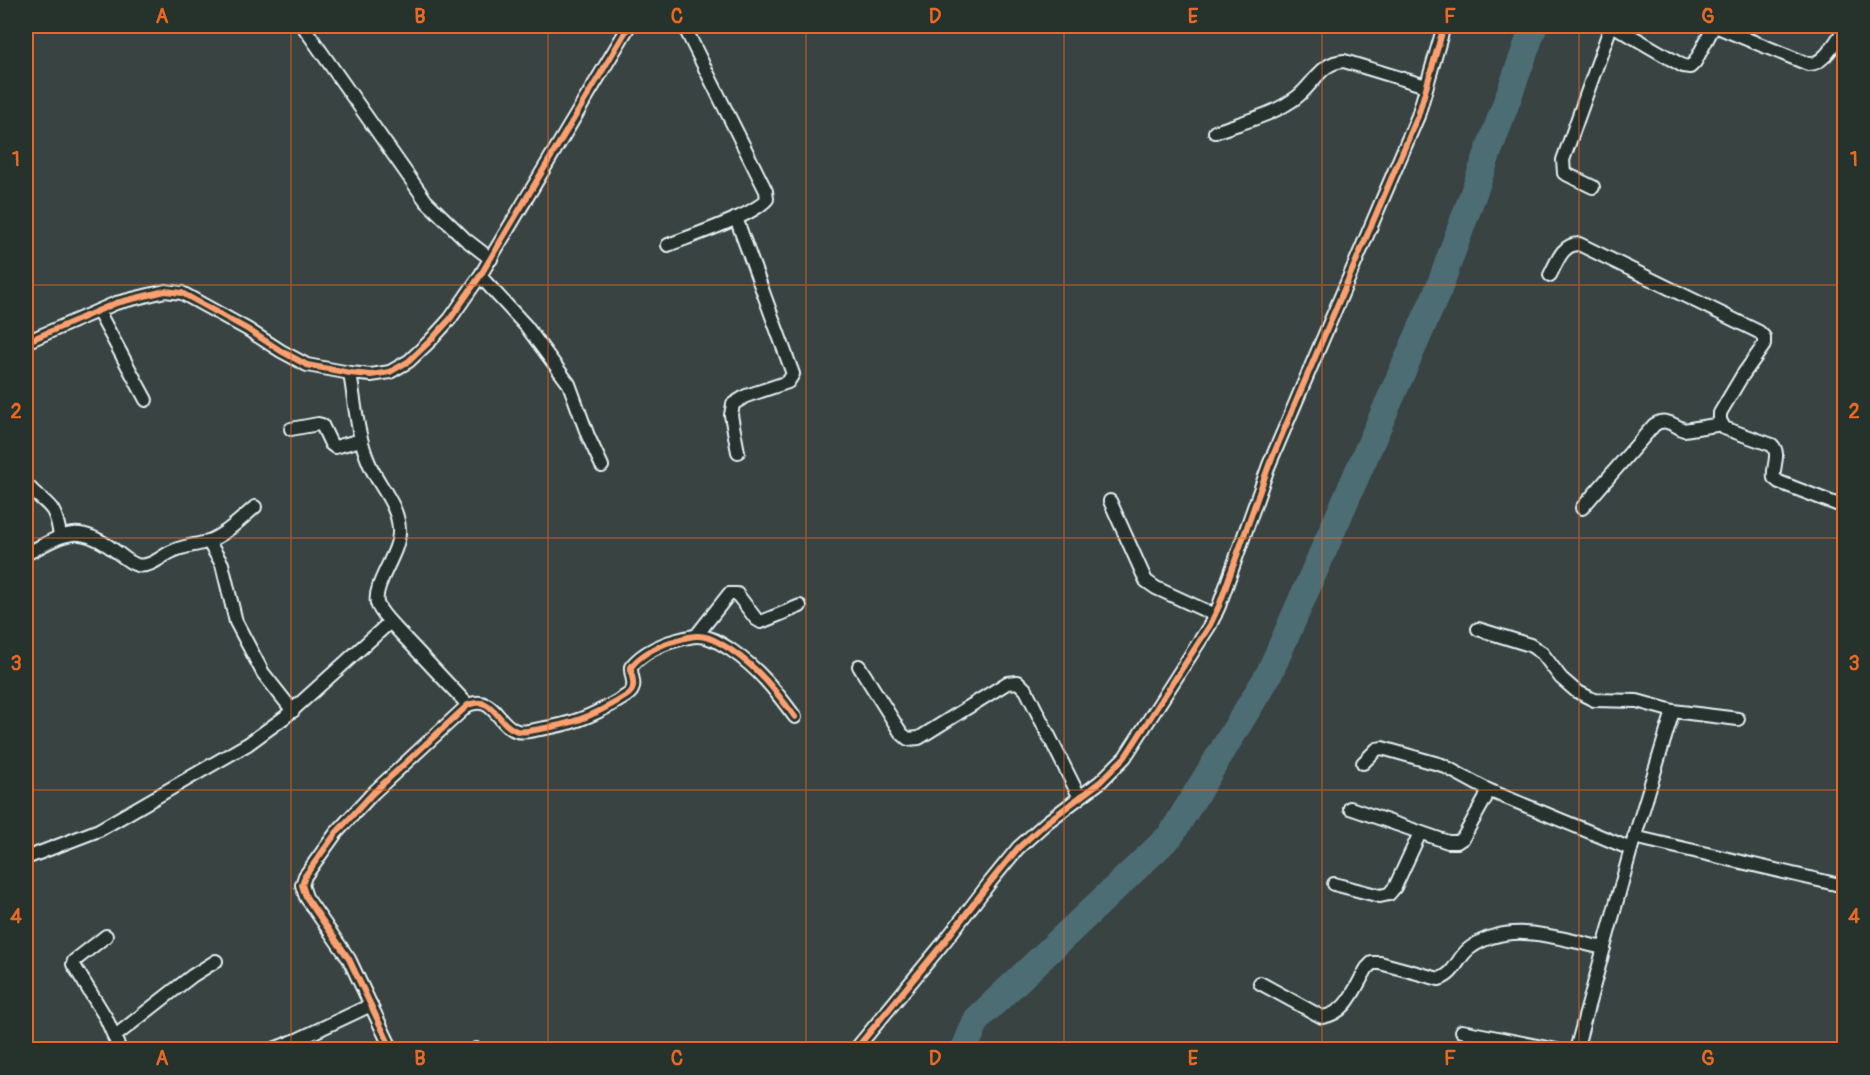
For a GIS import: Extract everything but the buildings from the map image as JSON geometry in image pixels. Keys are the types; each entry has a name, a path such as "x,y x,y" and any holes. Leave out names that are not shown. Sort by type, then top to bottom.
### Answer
{"street":[{"path":"303,26 434,210 489,258"},
{"path":"26,342 116,303 165,291 182,293 307,365 371,375 390,372 409,361 430,341 450,319 480,276 629,26"},
{"path":"668,245 736,218 761,206 767,199 684,26"},
{"path":"855,1050 1018,848 1079,796 1100,782 1125,757 1210,625 1269,465 1418,116 1444,26"},
{"path":"1593,187 1564,173 1563,160 1612,26 1683,66 1690,67 1715,26 1808,64 1816,64 1822,59 1845,30"},
{"path":"1215,132 1284,105 1296,98 1326,66 1334,62 1344,62 1426,86"},
{"path":"736,218 793,374 788,382 746,396 733,404 731,415 738,452"},
{"path":"1550,275 1565,248 1572,244 1579,244 1759,332 1764,338 1764,345 1720,413 1720,420 1724,428 1772,445 1776,449 1772,471 1774,478 1779,482 1845,507"},
{"path":"480,276 526,326 569,384 602,466"},
{"path":"98,311 146,400"},
{"path":"350,373 361,440 369,465 393,505 400,532 378,591 377,601 390,622 468,705"},
{"path":"1582,508 1654,425 1661,421 1669,421 1684,430 1722,424"},
{"path":"291,429 322,425 331,444 335,447 361,440"},
{"path":"26,484 51,506 58,519 60,536"},
{"path":"1110,501 1146,581 1156,588 1215,615"},
{"path":"26,554 60,536 79,533 97,538 135,565 145,565 171,551 208,542 233,526 255,507"},
{"path":"208,542 222,564 236,622 263,673 293,711"},
{"path":"696,636 729,594 737,594 756,620 761,622 800,606"},
{"path":"26,858 99,830 248,744 293,711 390,622"},
{"path":"1478,629 1530,645 1542,652 1561,678 1576,691 1594,700 1637,701 1673,711 1738,719"},
{"path":"392,1050 349,959 306,897 302,885 305,876 354,812 468,705 476,702 486,704 518,732 558,727 580,721 602,711 630,693 633,686 631,667 649,651 660,645 696,636 720,642 748,662 771,684 795,717"},
{"path":"859,666 901,733 908,740 919,738 1006,683 1018,682 1026,690 1079,796"},
{"path":"1576,1050 1632,843 1673,711"},
{"path":"1364,763 1377,749 1382,748 1442,765 1488,790 1632,843 1845,886"},
{"path":"1350,808 1448,842 1457,842 1463,838 1485,800 1488,790"},
{"path":"1334,884 1380,896 1389,894 1395,887 1420,833"},
{"path":"1260,983 1322,1017 1333,1015 1343,1009 1372,963 1380,963 1438,980 1454,970 1467,950 1479,942 1510,932 1526,932 1604,948"},
{"path":"106,936 73,964 106,1018 120,1050"},
{"path":"114,1037 192,976 216,961"},
{"path":"271,1050 371,1005"},
{"path":"1461,1031 1557,1050"}],"waterway":[{"path":"964,1050 977,1019 1171,835 1269,674 1439,288 1534,26"}],"cycle path":[{"path":"26,342 116,303 165,291 182,293 307,365 371,375 390,372 409,361 430,341 450,319 480,276 629,26"},
{"path":"855,1050 1018,848 1047,822 1100,782 1125,757 1210,625 1219,606 1269,465 1418,116 1444,26"},
{"path":"392,1050 349,959 306,897 302,885 305,876 336,833 373,793 468,705 477,703 490,707 510,728 520,732 571,722 598,711 630,693 633,684 631,667 644,655 670,642 697,636 719,642 750,665 795,717"}]}
